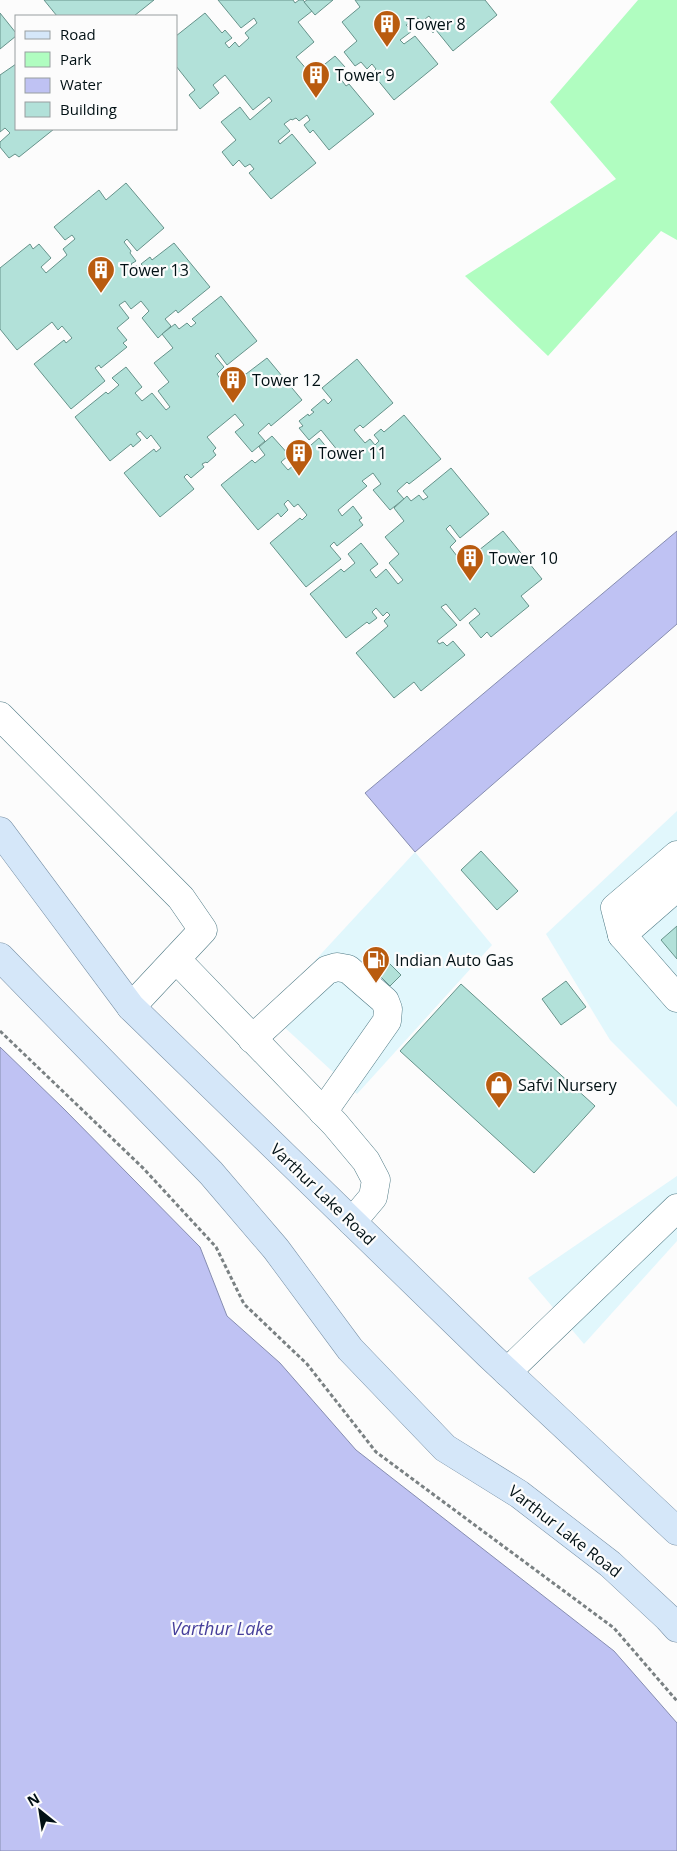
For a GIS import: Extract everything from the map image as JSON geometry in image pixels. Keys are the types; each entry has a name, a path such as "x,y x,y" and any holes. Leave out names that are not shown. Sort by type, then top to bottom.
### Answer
{"main road":[{"name":"Varthur Lake Road","path":"0,831 131,1007 507,1372 677,1531"},
{"name":"Varthur Lake Road","path":"0,957 211,1173 276,1250 350,1349 446,1448 519,1494 610,1564 677,1628"}],"street":[{"path":"0,716 181,898 203,930 131,1007"},
{"path":"677,855 615,908 622,936 677,998"},
{"path":"622,936 677,887"},
{"path":"176,959 323,1112 366,1161 376,1180 373,1198 352,1222"},
{"path":"252,1039 327,970 337,967 348,969 385,1001 388,1009 387,1021 323,1112"},
{"path":"507,1372 677,1208"}],"shaded area":[{"path":"677,811 677,1107 610,1040 546,934"},
{"name":"Indian Auto Gas","path":"415,852 492,945 357,1094 270,1014 321,954"},
{"path":"677,1176 677,1241 584,1344 528,1278"}],"green space":[{"path":"638,0 677,0 677,240 661,231 548,356 465,276 616,179 550,102"}],"water":[{"path":"677,531 677,624 415,852 365,793"},
{"name":"Varthur Lake","path":"0,1047 200,1247 227,1316 280,1363 356,1450 614,1651 677,1723 677,1851 0,1851"}],"building":[{"path":"44,0 154,0 135,15 56,15"},
{"name":"Tower 9","path":"218,0 293,0 295,3 303,0 312,11 298,22 314,42 296,57 309,72 303,76 312,87 321,80 315,72 335,56 345,67 337,74 346,86 349,84 374,114 329,150 313,130 310,133 304,125 310,120 307,115 299,121 296,118 291,119 284,124 290,131 278,141 280,144 292,134 316,163 271,199 249,173 254,169 250,164 245,167 239,160 233,166 222,152 236,140 221,122 240,107 250,120 272,101 269,97 253,110 225,75 213,85 219,93 200,109 189,95 195,90 178,69 178,34 205,13 222,33 225,30 232,38 225,43 229,48 235,42 239,47 249,38 245,33 257,23 254,18 241,28"},
{"path":"307,0 333,0 315,15 304,2"},
{"name":"Tower 8","path":"355,0 485,0 497,15 453,51 436,30 433,33 426,25 432,20 429,16 421,22 418,18 406,25 412,31 400,40 404,44 415,36 438,64 394,100 372,73 376,69 372,64 367,69 361,62 355,66 344,52 357,41 342,22 360,7"},
{"path":"0,13 15,32 15,37 0,49"},
{"path":"15,65 15,130 53,130 19,157 15,154 9,158 0,147 0,142 10,133 5,128 0,132 0,75"},
{"name":"Tower 13","path":"126,183 164,228 137,251 127,239 124,242 136,261 131,264 133,268 136,265 143,273 147,270 141,264 150,257 152,260 174,243 210,287 178,313 176,310 165,319 171,326 158,338 142,318 149,311 141,301 131,309 125,301 119,305 129,318 117,328 127,340 123,343 127,347 101,368 99,365 95,368 105,381 71,409 34,364 64,340 66,343 72,338 62,326 58,330 52,322 17,350 0,329 0,268 30,244 33,249 39,244 51,258 41,267 46,273 67,255 63,249 75,239 72,235 65,240 54,227 99,190 106,200"},
{"name":"Tower 12","path":"221,296 257,341 227,365 218,353 215,356 224,367 217,374 221,380 224,378 227,381 230,379 236,386 241,382 236,378 243,371 246,374 267,358 302,400 271,426 269,423 258,433 265,441 252,452 235,432 244,425 235,414 207,437 216,448 213,451 216,455 207,463 202,464 204,467 191,478 187,474 184,477 194,489 160,517 124,473 154,449 156,452 161,448 151,435 147,439 140,431 136,434 141,440 133,447 131,444 110,461 75,417 106,392 108,394 119,385 112,378 126,367 142,387 135,393 142,401 152,393 166,410 170,407 158,391 169,382 154,363 173,348 162,334 175,324 179,329 187,323 191,327 196,323 192,319"},
{"name":"Tower 11","path":"357,359 393,403 363,428 360,425 354,430 365,443 370,439 375,445 379,441 374,435 381,429 384,432 404,415 441,459 397,491 404,499 390,510 373,490 381,484 373,473 362,481 367,486 338,510 342,516 353,506 362,518 359,520 363,525 337,546 334,542 330,546 341,559 306,587 270,543 300,518 302,520 307,515 298,504 294,507 288,500 284,504 288,510 281,517 278,513 258,530 221,485 252,460 255,463 265,455 259,447 272,436 289,455 281,462 288,470 298,462 295,459 319,438 333,455 338,451 321,430 309,440 299,428 303,426 299,421 314,412 311,410 324,399 328,404 332,400 322,388"},
{"name":"Tower 10","path":"451,468 489,514 460,538 450,525 446,529 456,541 450,547 457,556 464,551 469,558 503,531 542,579 521,596 529,606 491,637 487,632 481,638 469,623 480,614 475,608 460,621 446,604 441,607 457,625 437,641 439,644 443,642 447,646 453,641 465,655 421,691 414,682 394,698 356,653 388,626 384,621 390,615 387,612 383,616 376,608 372,612 377,618 369,624 367,622 346,638 310,594 341,569 344,572 355,563 348,554 361,543 378,564 370,570 376,578 386,569 398,584 403,580 389,563 399,554 385,537 404,521 394,508 407,496 411,501 419,495 423,500 428,497 423,491"},
{"path":"481,851 518,891 497,910 461,870"},
{"path":"677,926 677,959 661,940"},
{"path":"378,952 401,975 390,986 367,963"},
{"path":"566,981 586,1007 561,1025 542,999"},
{"path":"461,984 595,1106 534,1173 400,1051"}],"place":[{"name":"Tower 8","path":"387,48"},
{"name":"Tower 9","path":"316,99"},
{"name":"Tower 13","path":"101,294"},
{"name":"Tower 12","path":"233,404"},
{"name":"Tower 11","path":"299,477"},
{"name":"Tower 10","path":"470,582"},
{"name":"Indian Auto Gas","path":"376,984"},
{"name":"Safvi Nursery","path":"499,1109"}]}
